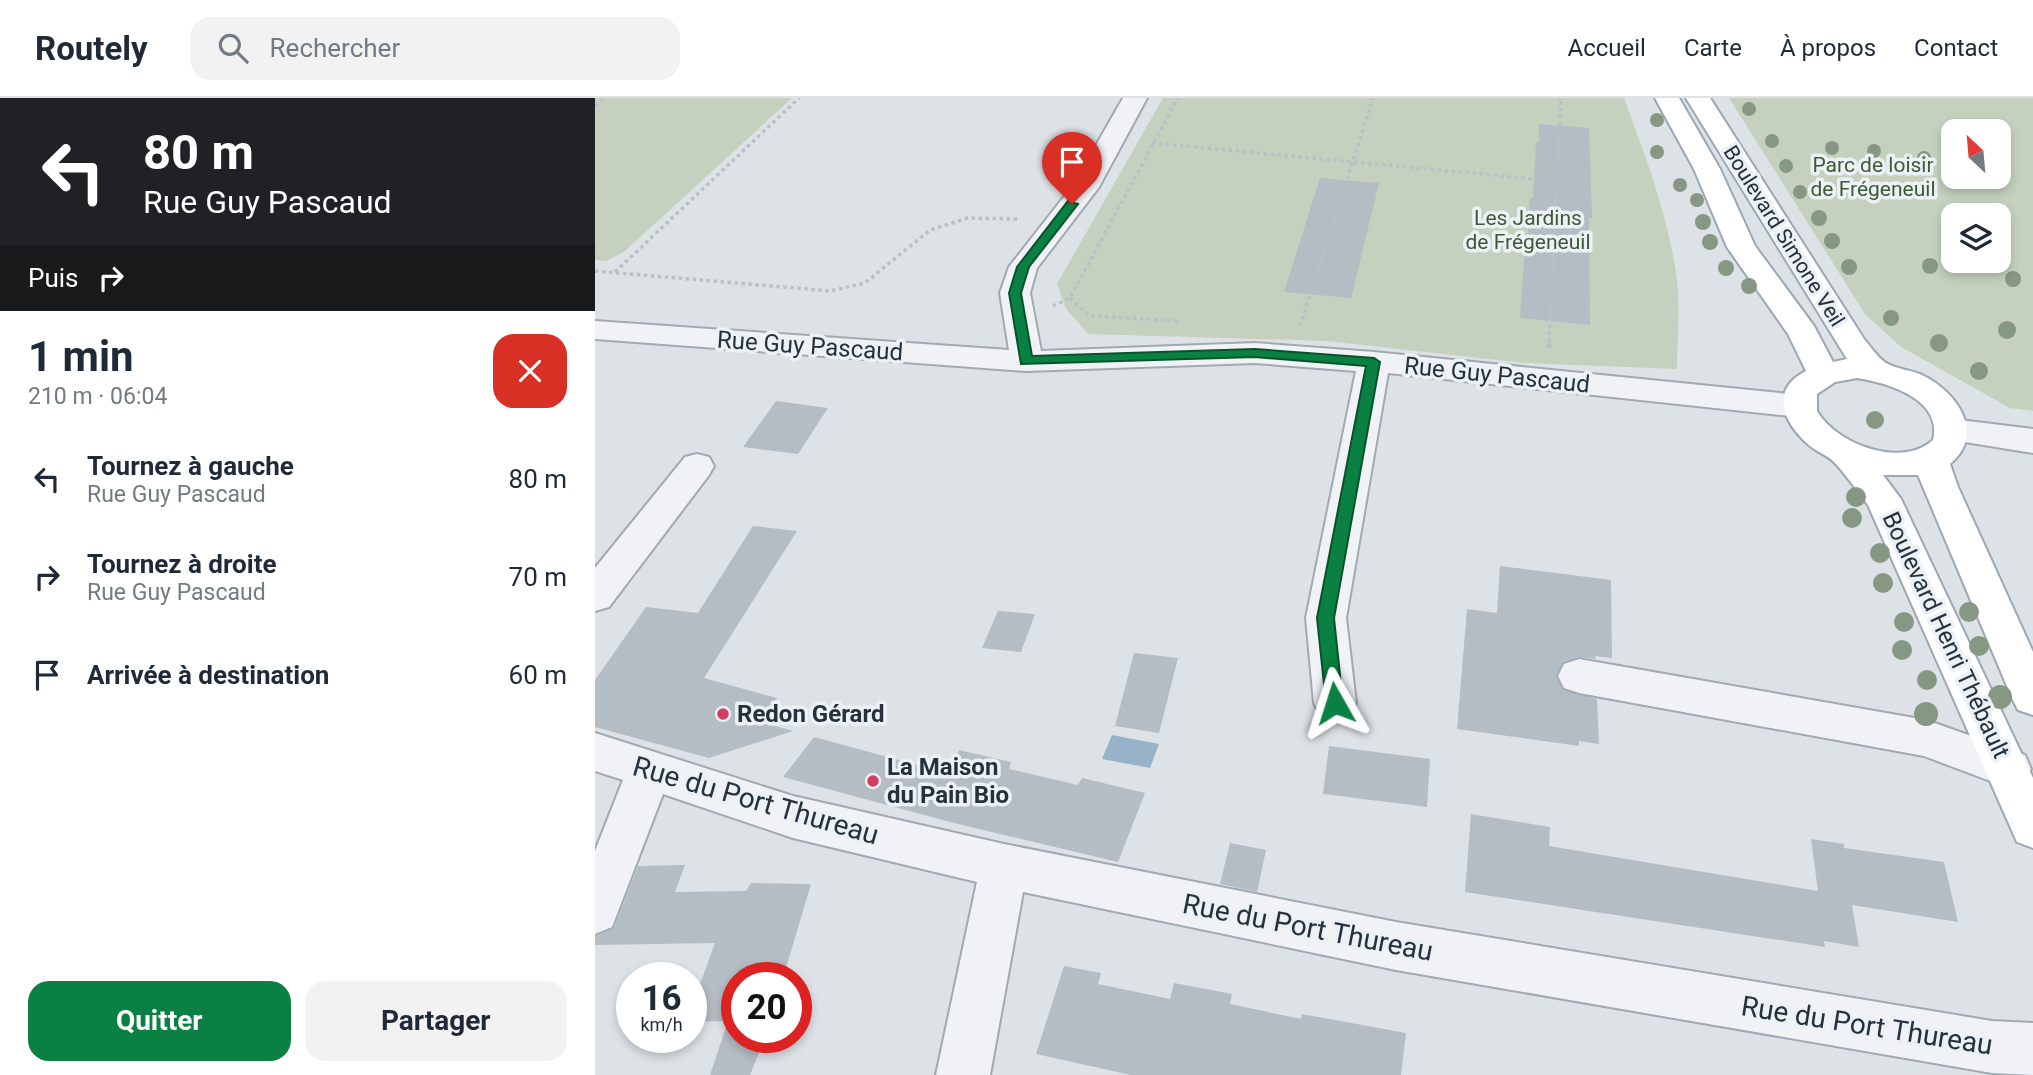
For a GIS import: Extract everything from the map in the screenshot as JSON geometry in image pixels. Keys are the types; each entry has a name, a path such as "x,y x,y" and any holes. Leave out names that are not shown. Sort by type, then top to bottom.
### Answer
{"main road":[{"name":"Boulevard Simone Veil","path":"1667,98 1707,169 1741,247 1799,326 1823,373"},
{"name":"Boulevard Simone Veil","path":"1698,98 1852,345 1875,371"},
{"path":"1941,444 1912,464 1866,460 1844,452 1822,438 1806,422 1800,406 1801,392 1809,380 1823,373 1839,369 1875,371 1919,387 1935,400 1947,415 1941,444 1940,487 2033,698"},
{"name":"Boulevard Henri Thébault","path":"1844,452 1883,499 2009,769 2033,827"}],"street":[{"path":"1026,361 1015,293 1023,267 1086,187 1135,98"},
{"name":"Rue Guy Pascaud","path":"595,330 1026,361 1255,353 1374,362 1800,406"},
{"path":"1335,703 1326,618 1374,362"},
{"path":"1941,444 2033,441"},
{"path":"595,596 697,466"},
{"path":"1579,676 1927,738 2009,769"},
{"name":"Rue du Port Thureau","path":"595,752 793,817 1004,866 1410,948 1992,1047 2033,1049"},
{"path":"595,911 650,769"},
{"path":"963,1075 1004,866"}],"path":[{"path":"595,106 605,98"},
{"path":"614,273 800,98"},
{"path":"1021,321 1070,298 1178,98"},
{"path":"1300,327 1373,98"},
{"path":"1549,348 1561,98"},
{"path":"1152,143 1556,181"},
{"path":"595,271 830,291 865,283 930,230 968,218 1058,221"}],"green space":[{"path":"595,98 792,98 624,252 606,261 595,260"},
{"name":"Les Jardins de Frégeneuil","path":"1163,98 1624,98 1655,184 1672,250 1678,297 1677,369 1524,363 1327,341 1088,334 1066,309 1057,284"},
{"name":"Parc de loisir de Frégeneuil","path":"1729,98 2033,98 2033,411 2010,408 1901,347 1865,314"}],"water":[{"path":"1112,735 1159,744 1150,768 1102,759"}],"building":[{"path":"1539,124 1589,128 1592,218 1589,217 1590,325 1520,318"},
{"path":"1320,178 1379,183 1351,298 1284,292"},
{"path":"776,401 828,408 798,454 743,447"},
{"path":"753,526 797,531 704,678 777,698 760,722 793,731 709,758 595,727 595,680 646,607 698,613"},
{"path":"1500,566 1611,580 1612,658 1578,657 1563,662 1556,675 1563,690 1597,699 1599,744 1579,741 1579,746 1457,729 1467,609 1497,613"},
{"path":"998,611 1035,614 1021,652 982,648"},
{"path":"1134,653 1178,658 1159,733 1115,726"},
{"path":"814,737 950,774 959,750 1011,762 1009,769 1078,785 1082,778 1145,793 1118,862 954,823 783,777"},
{"path":"1329,746 1430,759 1427,807 1323,794"},
{"path":"1471,814 1550,827 1549,846 1818,891 1811,839 1844,844 1844,848 1944,862 1958,922 1852,905 1859,947 1824,941 1825,947 1465,892"},
{"path":"1230,843 1266,850 1257,892 1220,884"},
{"path":"685,865 675,892 746,891 751,883 811,884 788,962 721,962 721,1021 707,1022 707,965 715,943 595,945 595,936 614,928 638,866"},
{"path":"1064,966 1101,973 1098,984 1170,999 1174,983 1232,994 1230,1004 1301,1019 1302,1014 1406,1033 1401,1075 1131,1075 1036,1054"},
{"path":"721,1042 721,1053 759,1053 750,1075 710,1075"}],"place":[{"name":"Redon Gérard","path":"723,714"},
{"name":"La Maison du Pain Bio","path":"873,781"}],"route":[{"path":"1072,204 1023,267 1015,293 1026,361 1255,353 1374,362 1326,618 1335,703"}]}
